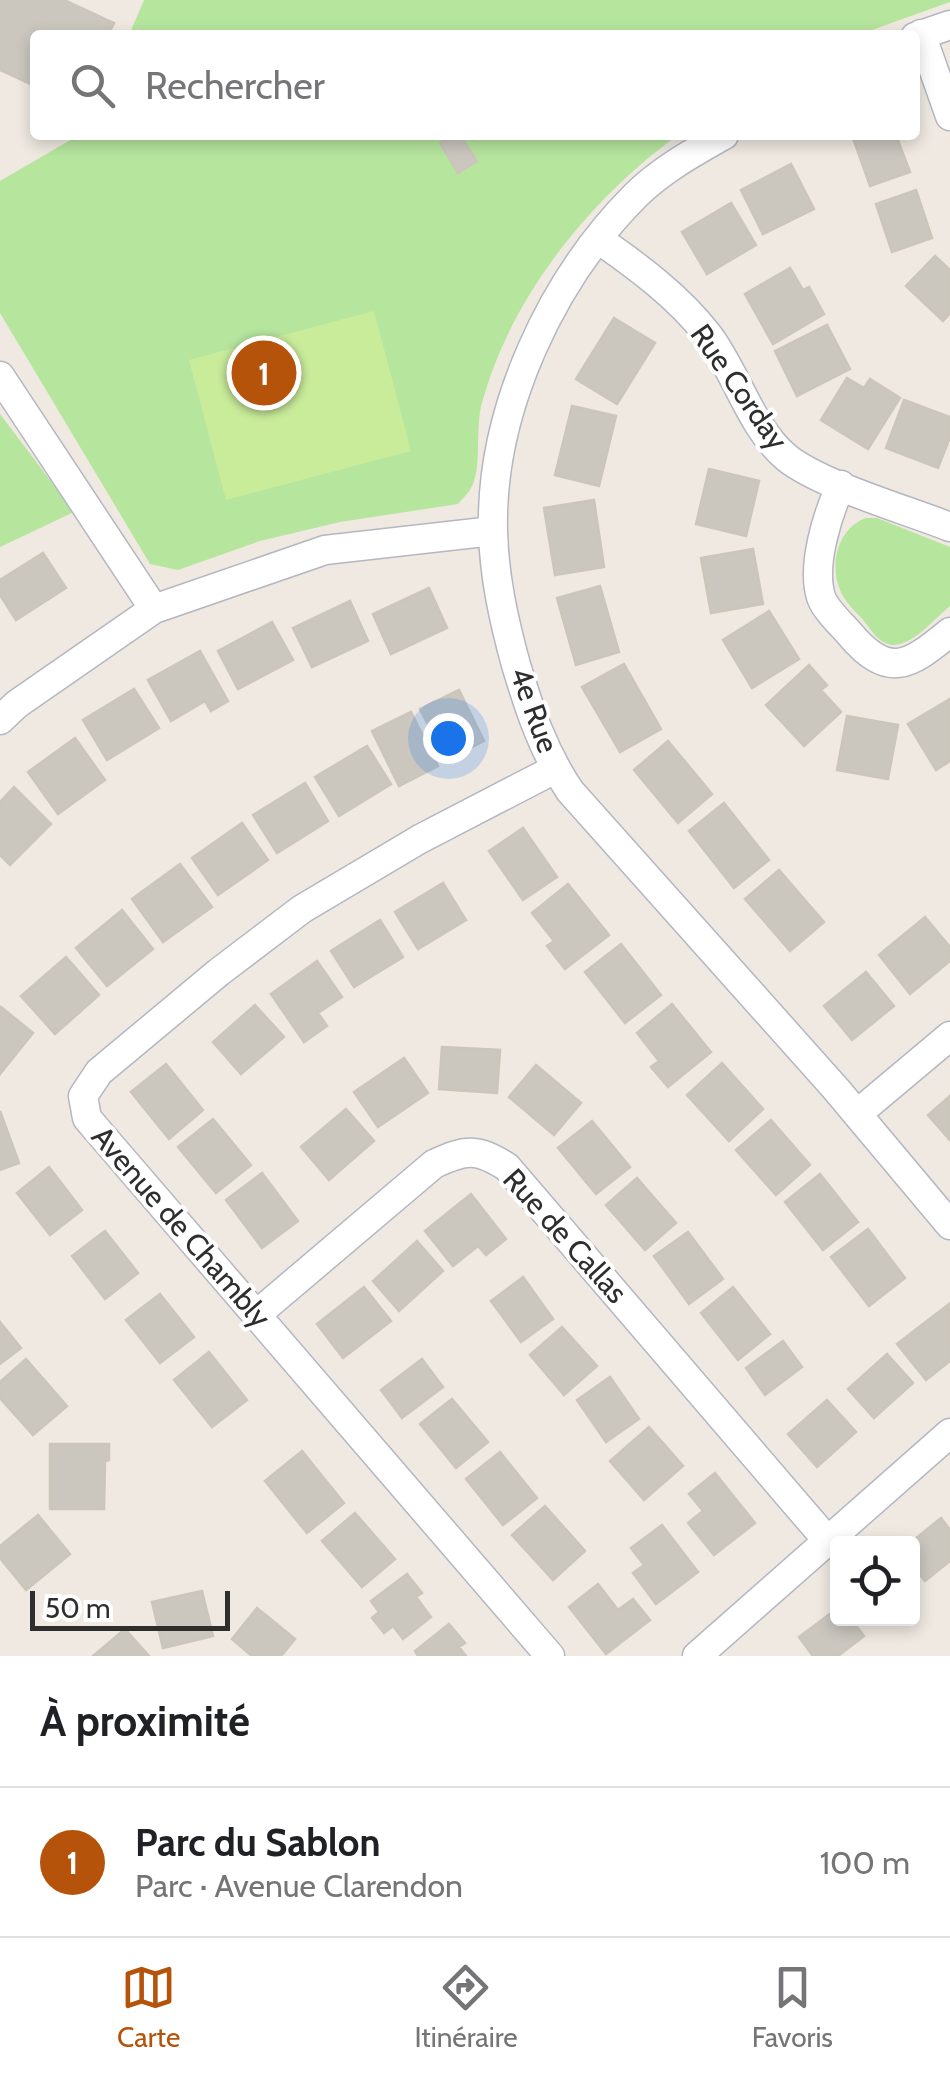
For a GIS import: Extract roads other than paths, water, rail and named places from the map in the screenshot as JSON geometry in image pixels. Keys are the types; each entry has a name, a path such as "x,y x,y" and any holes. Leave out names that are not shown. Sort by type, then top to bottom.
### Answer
{"street":[{"path":"920,35 950,25"},
{"path":"920,41 950,116"},
{"name":"4e Rue","path":"715,140 637,194 572,274 537,334 503,440 494,499 493,531 502,617 530,713 570,791 857,1114 950,1226"},
{"name":"Rue Corday","path":"598,239 674,299 707,333 776,446 789,459 950,528"},
{"path":"0,376 154,609"},
{"path":"841,484 831,507 819,560 821,598 878,662 896,664 917,659 950,632"},
{"path":"0,720 154,609 325,550 493,531"},
{"name":"Avenue de Chambly","path":"550,1656 87,1118 82,1096 99,1072 218,972 302,909 420,839 556,769"},
{"path":"857,1114 950,1036"},
{"name":"Rue de Callas","path":"257,1314 434,1164 461,1151 487,1154 507,1167 827,1540"},
{"path":"697,1656 950,1433"}],"place":[{"name":"Parc du Sablon","path":"264,373"}]}
